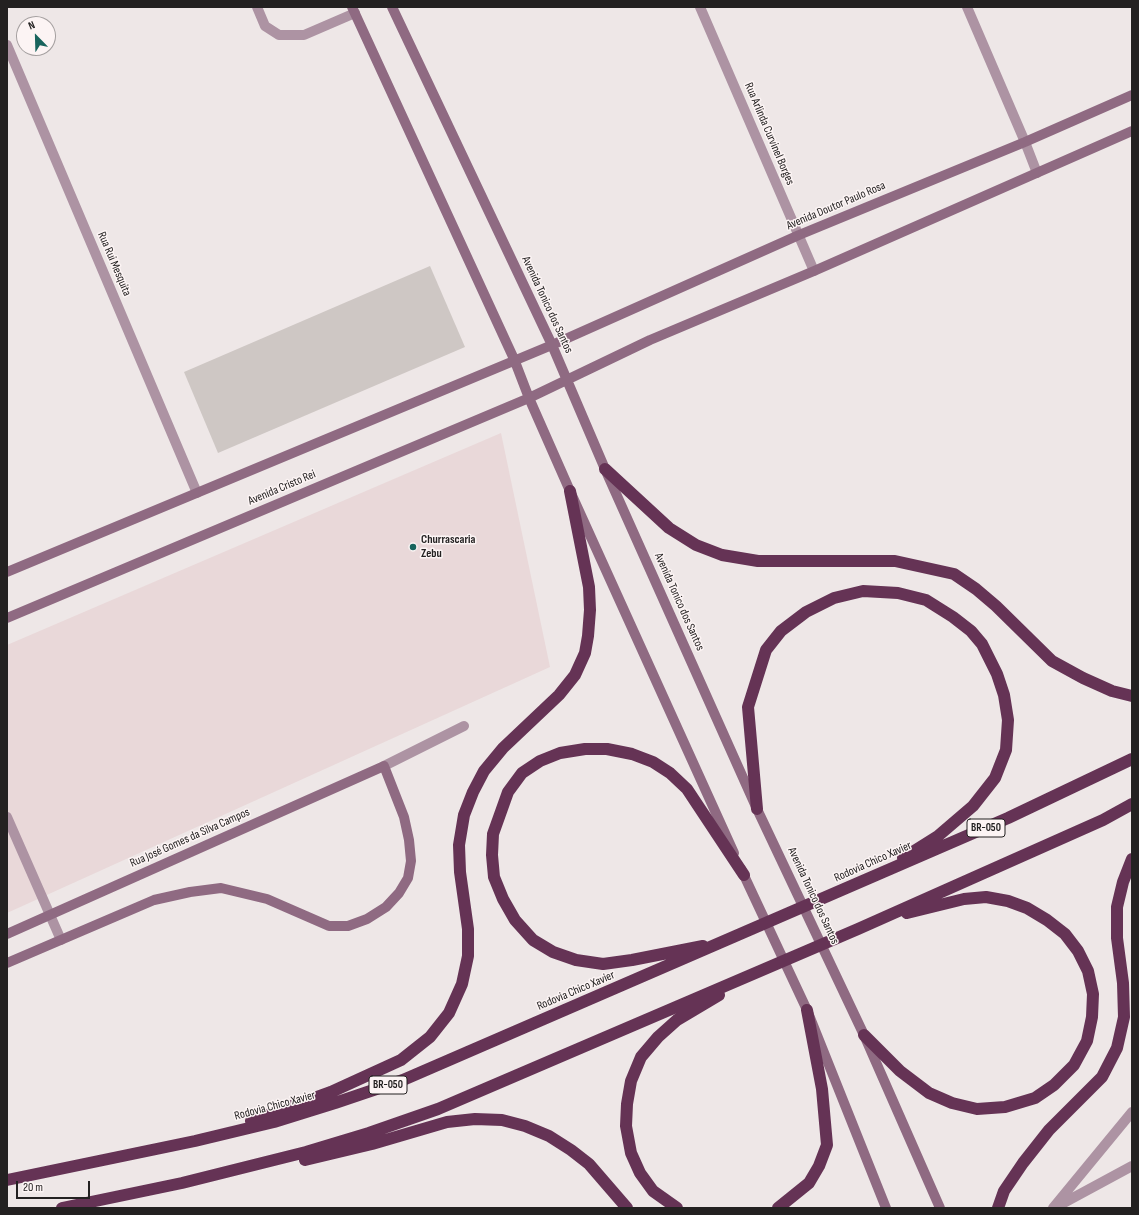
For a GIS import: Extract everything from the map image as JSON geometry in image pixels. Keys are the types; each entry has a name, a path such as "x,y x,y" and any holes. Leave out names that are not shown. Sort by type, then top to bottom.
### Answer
{"highway":[{"path":"605,469 669,528 696,545 722,554 758,561 895,561 929,567 954,574 991,602 1052,661 1112,691 1132,696"},
{"path":"195,1141 331,1092 400,1060 430,1037 449,1013 462,984 468,956 468,930 460,872 459,844 464,815 473,792 484,771 503,748 559,695 575,675 585,653 589,630 589,586 570,492"},
{"path":"757,809 748,707 766,650 781,631 806,612 834,598 863,591 898,593 926,600 965,626 982,644 997,674 1004,695 1008,720 1006,750 995,778 972,806 938,836 853,886"},
{"path":"727,941 632,960 603,964 576,960 553,952 533,940 515,920 503,899 494,877 492,855 493,834 508,792 522,773 540,761 560,753 586,749 607,749 632,754 653,762 688,789 744,875"},
{"name":"Rodovia Chico Xavier","path":"7,1180 195,1141 274,1122 403,1080 727,941 1008,818 1132,759"},
{"path":"182,1183 306,1152 370,1133 431,1111 763,970 1103,820 1132,804"},
{"path":"998,1208 1004,1192 1023,1163 1048,1130 1102,1077 1117,1048 1124,1017 1123,983 1117,938 1117,907 1123,882 1132,859"},
{"path":"864,1035 900,1071 929,1093 952,1103 977,1109 1005,1106 1035,1098 1054,1084 1074,1065 1087,1041 1092,1017 1093,994 1088,971 1078,951 1065,934 1047,920 1027,908 1008,901 986,897 964,899 877,920"},
{"path":"677,1208 653,1191 640,1173 630,1153 626,1126 627,1104 631,1081 641,1057 658,1037 677,1020 763,970"},
{"path":"778,1208 809,1184 819,1166 827,1144 822,1089 807,1010"},
{"path":"62,1208 182,1183 307,1160 372,1144 447,1122 476,1119 502,1120 525,1126 549,1136 589,1164 627,1208"}],"street":[{"path":"257,7 265,26 279,36 304,35 353,10 514,359 529,398 570,492 807,1010 886,1208"},
{"name":"Avenida Tonico dos Santos","path":"392,7 552,345 605,469 757,809 864,1035 940,1208"},
{"name":"Rua Arlinda Curvinel Borges","path":"700,7 814,271"},
{"path":"967,7 1037,173"},
{"name":"Rua Rui Mesquita","path":"7,46 197,493"},
{"name":"Avenida Doutor Paulo Rosa","path":"552,345 799,235 1025,142 1132,94"},
{"path":"568,381 650,340 814,271 1132,131"},
{"path":"7,572 514,359 552,345"},
{"name":"Avenida Cristo Rei","path":"7,618 568,381"},
{"path":"7,963 154,900 190,892 221,888 244,892 267,899 329,926 348,926 367,919 386,907 399,893 408,878 411,860 410,840 404,817 384,766 464,726"},
{"name":"Rua José Gomes da Silva Campos","path":"7,934 384,766"},
{"path":"7,817 61,940"},
{"path":"1054,1208 1132,1112"},
{"path":"1054,1208 1132,1166"}],"shaded area":[{"path":"501,433 550,667 7,913 7,645"}],"building":[{"path":"430,266 465,347 218,453 184,372"}],"place":[{"name":"Churrascaria Zebu","path":"413,547"}]}
